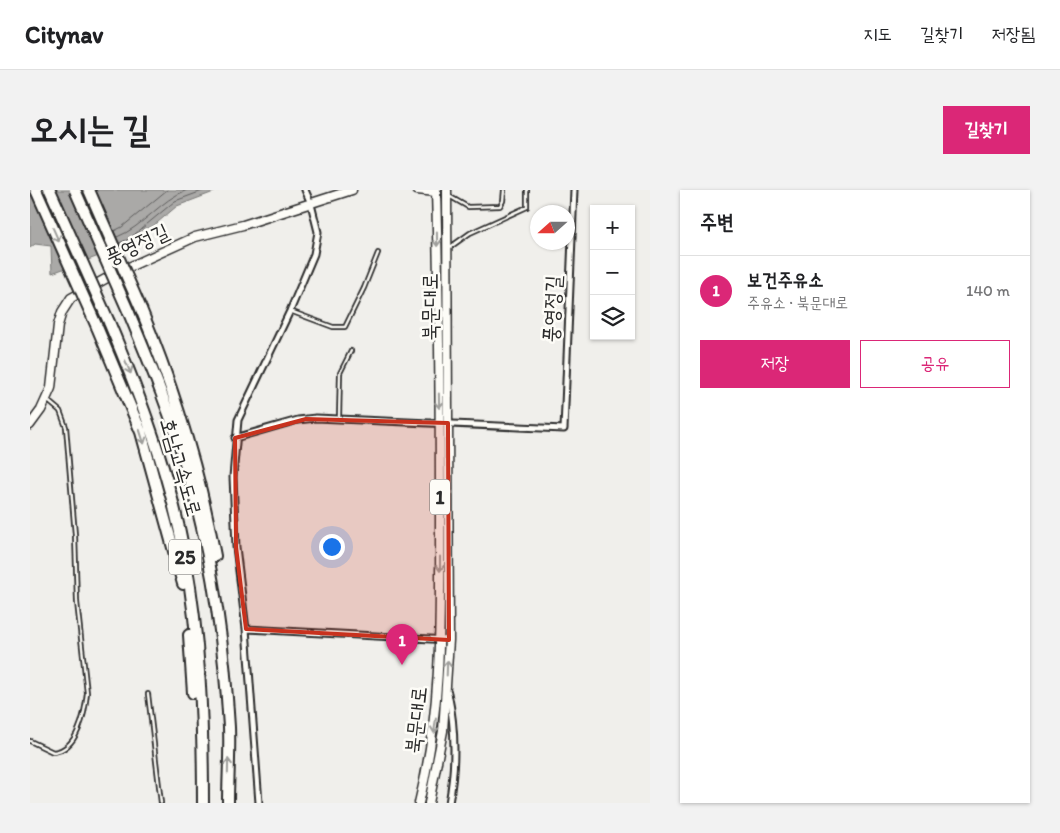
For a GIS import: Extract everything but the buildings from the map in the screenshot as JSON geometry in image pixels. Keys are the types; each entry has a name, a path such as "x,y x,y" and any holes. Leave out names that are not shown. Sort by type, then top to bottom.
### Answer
{"highway":[{"path":"36,190 141,432 181,573 187,606 191,662 196,803"},
{"name":"호남고속도로","path":"50,190 109,322 153,432 170,493 185,555 198,658 203,803"},
{"name":"호남고속도로","path":"75,190 129,314 168,413 199,514 220,626 229,729 228,803"},
{"path":"89,190 141,309 179,408 202,488 227,630 230,674 229,729"}],"main road":[{"name":"풍영정길","path":"30,425 46,399 54,372 58,325 62,312 71,298 118,272 195,238 352,190"},
{"path":"417,190 436,191"},
{"name":"북문대로","path":"436,191 444,423"},
{"name":"북문대로","path":"429,803 443,731 447,687 444,639 444,423 448,249 447,192"},
{"name":"북문대로","path":"419,803 430,760 444,639"}],"street":[{"name":"풍영정길","path":"444,423 564,429 574,190"},
{"path":"259,803 246,629 236,547 233,477 235,438 238,420 310,268 318,243 318,232 306,191"},
{"path":"235,438 306,419 339,418 444,423"},
{"path":"246,629 444,639"},
{"path":"447,687 455,738 454,776 449,803"}],"lane":[{"path":"447,192 468,207 500,206 503,201 504,190"},
{"path":"448,249 462,237 527,207 527,190"},
{"path":"290,312 333,327 345,327 378,253"},
{"path":"339,418 340,372 351,351"},
{"path":"30,741 53,752 66,747 76,735 86,706 87,693 77,602 73,506 66,427 60,411 46,399"},
{"path":"148,694 161,803"}],"highlighted area":[{"path":"306,419 448,423 449,640 246,629 236,547 235,438"}],"water":[{"path":"30,190 219,190 177,206 132,244 52,273 51,246 35,244 30,248"}],"place":[{"name":"보건주유소","path":"402,665"}]}
